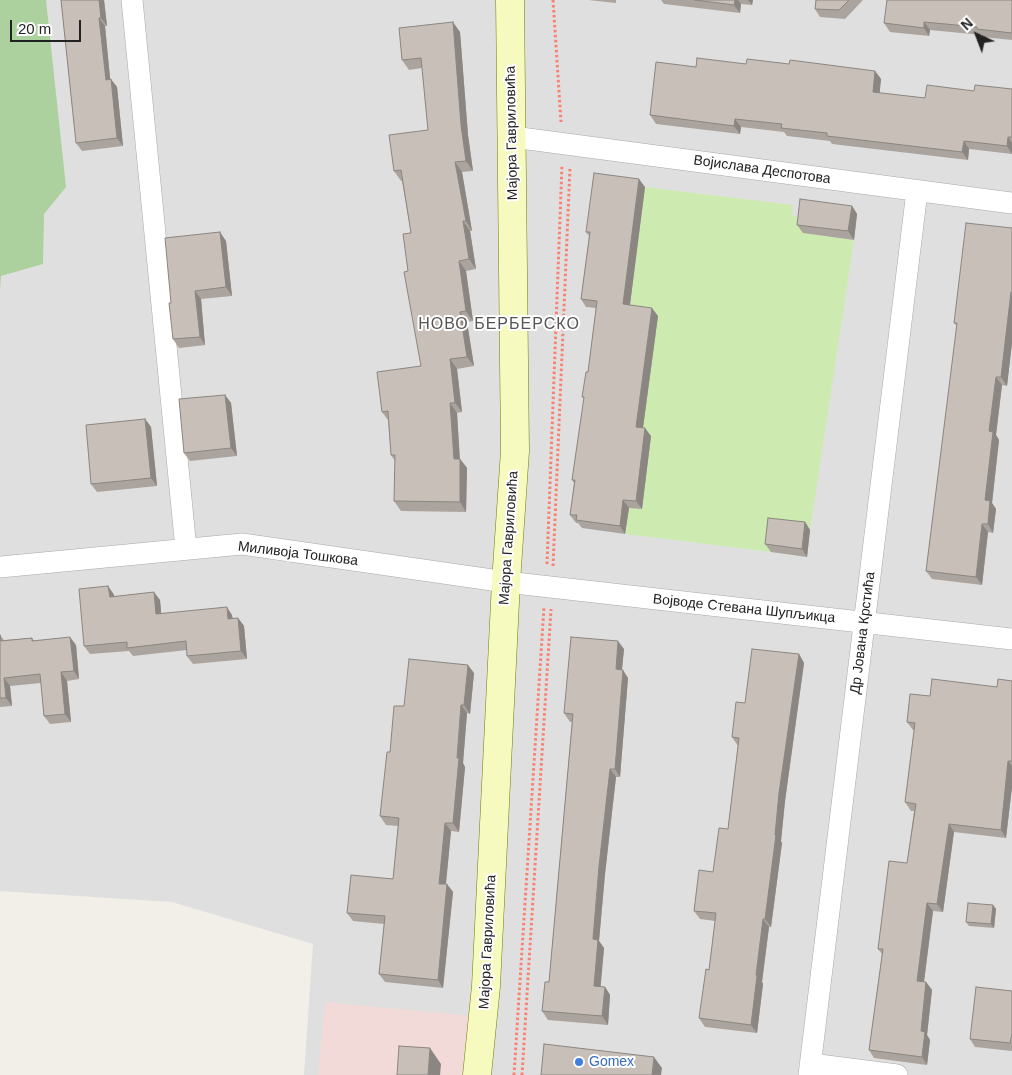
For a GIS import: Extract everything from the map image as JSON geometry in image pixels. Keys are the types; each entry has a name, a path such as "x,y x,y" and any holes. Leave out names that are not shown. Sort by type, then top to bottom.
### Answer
{"street":[{"path":"132,0 186,549"},
{"name":"Мајора Гавриловића","path":"477,1075 486,986 506,582 515,451 510,0"},
{"name":"Војислава Деспотова","path":"513,137 1012,203"},
{"name":"Др Јована Крстића","path":"810,1070 917,191"},
{"name":"Миливоја Тошкова","path":"0,567 242,544 506,582"},
{"name":"Војводе Стевана Шупљикца","path":"506,582 1012,639"},
{"path":"810,1070 898,1075"}],"path":[{"path":"514,1075 546,587 563,144 553,0"}],"shaded area":[{"path":"0,0 1012,0 1012,1075 304,1075 313,944 172,902 0,891"},
{"path":"325,1002 473,1016 467,1075 318,1075"}],"green space":[{"path":"0,0 46,0 66,187 44,214 43,264 1,276 0,291"},
{"path":"645,187 793,205 792,216 804,218 803,233 854,240 810,530 771,552 625,534 629,508 642,509 651,436 642,435 629,312"}],"building":[{"path":"61,0 99,0 101,18 99,18 106,80 111,79 117,138 76,143"},
{"path":"695,0 735,0 734,5"},
{"path":"816,0 849,0 839,10 815,9"},
{"path":"887,0 1012,0 1012,33 977,29 977,27 924,22 924,28 884,23"},
{"path":"453,22 461,125 466,161 455,162 466,221 463,221 469,259 459,261 466,311 460,312 467,357 450,359 455,403 450,403 454,459 460,459 460,502 394,501 395,455 391,455 388,411 382,412 377,372 421,366 404,272 408,271 403,234 411,233 401,170 394,171 389,135 428,130 421,58 402,60 399,28"},
{"path":"697,58 746,64 747,59 789,64 790,60 875,71 873,92 925,98 927,85 974,91 975,85 1012,89 1012,137 1008,137 1007,146 964,141 962,152 827,136 827,133 781,128 782,124 735,119 734,126 650,115 656,62 696,67"},
{"path":"594,173 639,179 623,304 652,308 636,427 645,428 636,501 623,500 620,526 576,520 577,515 570,515 575,480 572,480 584,397 582,397 586,372 588,372 597,301 581,299 590,232 586,232"},
{"path":"800,199 852,206 848,231 797,225"},
{"path":"966,223 1012,228 1012,292 1001,377 996,377 989,431 993,432 985,500 990,501 988,524 982,524 976,577 926,571 957,323 954,323"},
{"path":"220,232 226,287 195,291 200,337 173,339 165,238"},
{"path":"225,395 231,448 184,453 179,399"},
{"path":"145,419 151,478 91,484 86,425"},
{"path":"768,518 805,522 802,549 765,544"},
{"path":"108,586 110,597 154,592 156,614 227,607 228,619 238,618 241,651 187,656 186,641 127,648 127,642 84,646 79,589"},
{"path":"0,635 1,641 32,638 32,641 70,637 74,671 61,672 65,714 44,716 40,674 4,678 6,698 0,698"},
{"path":"571,637 618,641 616,669 623,670 615,769 610,769 593,939 598,940 594,986 605,987 602,1016 542,1011 545,982 549,982 573,714 564,713"},
{"path":"752,649 799,654 779,793 776,835 765,919 763,919 751,1025 699,1018 706,969 709,970 716,913 694,911 699,870 713,872 719,828 728,829 739,738 732,737 736,702 745,703"},
{"path":"409,659 468,665 464,705 461,705 457,758 459,758 453,823 445,823 439,884 447,884 438,980 379,974 385,916 347,913 351,875 393,879 399,818 380,816 387,752 390,752 394,706 404,706"},
{"path":"932,679 997,687 998,679 1012,681 1012,761 1008,761 1001,830 949,824 937,904 927,903 917,981 926,982 921,1031 925,1032 922,1057 869,1050 883,949 878,949 889,861 907,863 916,804 905,802 915,723 907,722 910,694 930,696"},
{"path":"968,903 993,905 991,924 966,922"},
{"path":"976,987 1012,991 1012,1034 1010,1043 970,1039"},
{"path":"544,1044 654,1057 652,1075 541,1075"},
{"path":"399,1046 430,1048 428,1075 397,1075"}],"place":[{"name":"Gomex","path":"579,1062"}],"district":[{"name":"НОВО БЕРБЕРСКО","path":"499,325"}]}
